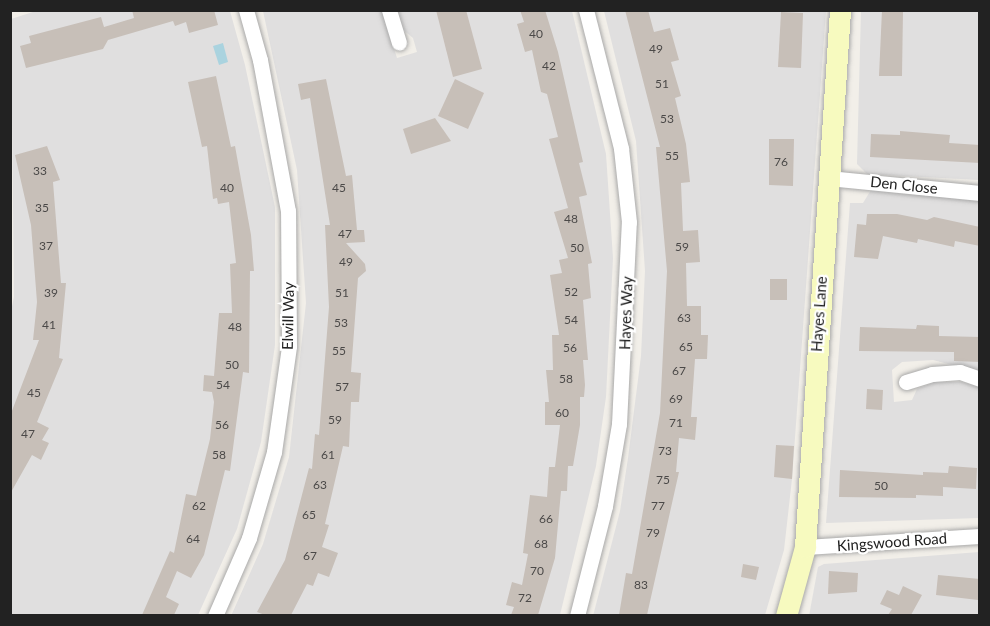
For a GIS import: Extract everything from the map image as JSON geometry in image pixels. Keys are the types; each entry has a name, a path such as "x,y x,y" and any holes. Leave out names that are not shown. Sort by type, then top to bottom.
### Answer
{"main road":[{"name":"Hayes Lane","path":"786,615 805,547 840,10"}],"street":[{"name":"Elwill Way","path":"215,615 249,538 274,452 289,346 288,212 260,60 246,10"},
{"path":"389,10 399,42"},
{"name":"Hayes Way","path":"577,615 605,506 619,424 629,222 621,148 586,10"},
{"name":"Den Close","path":"828,178 980,193"},
{"path":"906,382 932,374 960,372 980,379"},
{"name":"Kingswood Road","path":"805,547 980,536"}],"shaded area":[{"path":"39,10 230,11 245,65 275,207 275,345 261,442 237,529 198,615 11,616 10,316 14,297 11,19"},
{"path":"263,11 382,11 397,58 417,52 413,38 402,29 396,11 572,11 606,154 613,258 606,397 596,466 560,615 231,616 263,544 289,457 306,303 297,170"},
{"path":"604,11 826,11 792,479 784,550 765,615 593,616 620,511 628,458 641,356 645,271 636,141"},
{"path":"861,11 979,11 979,180 867,174 857,164"},
{"path":"871,190 979,201 979,372 933,360 902,362 892,370 894,402 912,400 917,389 934,382 962,382 979,387 979,518 826,523 850,203 863,203"},
{"path":"979,552 979,615 809,616 818,567 824,564"}],"water":[{"path":"223,43 228,62 219,65 213,46"}],"building":[{"path":"132,10 214,10 218,25 189,33 186,22 175,26 173,21 108,40 103,49 26,68 20,46 31,43 29,36 101,17 104,27 134,18"},
{"path":"436,10 466,10 482,69 453,77"},
{"path":"520,10 545,10 558,52 583,162 579,163 587,195 579,197 592,263 588,264 591,298 583,300 588,360 583,360 585,385 584,397 580,397 580,425 573,466 568,466 567,491 561,491 555,558 538,615 511,615 514,607 506,605 512,582 522,585 528,554 523,553 530,495 547,497 549,467 555,467 560,425 545,425 545,402 549,402 546,370 553,370 552,335 559,335 550,275 562,273 559,260 568,258 554,212 568,208 549,139 558,137 547,94 541,92 532,50 525,52 517,24 524,22"},
{"path":"625,10 648,10 654,32 670,28 679,60 671,62 681,96 675,98 686,144 690,182 681,183 683,231 698,230 700,262 686,263 687,306 701,306 701,335 708,335 707,359 695,359 691,417 697,417 695,440 679,438 676,472 679,472 647,615 619,615 626,573 632,574 660,413 667,271 656,147 660,147"},
{"path":"882,10 903,10 902,76 879,76"},
{"path":"781,12 803,13 801,68 778,67"},
{"path":"216,76 231,147 235,146 251,235 254,271 250,271 249,373 243,372 230,471 225,470 204,555 191,578 177,571 166,597 179,604 174,615 142,615 170,551 174,553 186,494 196,496 210,439 214,402 212,392 203,391 204,375 214,376 219,313 232,313 230,264 236,263 229,202 218,204 217,198 213,199 207,146 202,147 188,82"},
{"path":"326,79 346,176 352,175 357,230 364,230 365,242 346,243 365,264 366,271 358,278 351,372 361,373 359,402 351,402 349,447 343,446 325,524 329,525 322,547 338,553 329,577 318,573 313,586 307,584 291,615 265,615 257,612 285,560 309,468 312,469 315,434 319,435 329,307 325,225 330,225 310,98 301,100 298,84"},
{"path":"455,79 484,93 468,129 438,116"},
{"path":"435,118 451,141 411,154 403,129"},
{"path":"900,131 950,135 949,143 980,145 980,163 870,157 871,134 900,135"},
{"path":"769,139 794,139 793,186 769,185"},
{"path":"47,146 60,180 53,182 61,283 66,283 59,358 63,359 37,422 49,428 42,440 49,443 41,460 32,455 10,494 10,416 39,340 33,340 37,302 31,225 15,155"},
{"path":"867,214 897,214 927,220 934,217 980,227 980,246 955,241 954,247 918,239 917,243 883,236 878,259 854,257 857,224 866,225"},
{"path":"770,279 787,279 787,300 770,300"},
{"path":"917,325 939,326 939,336 980,337 980,362 954,361 954,352 859,351 860,327 916,329"},
{"path":"867,389 883,390 882,410 866,409"},
{"path":"776,445 794,446 792,479 774,477"},
{"path":"949,466 977,468 976,489 943,487 943,496 916,495 916,498 839,497 840,470 923,475 923,472 948,473"},
{"path":"743,564 759,567 756,580 741,577"},
{"path":"829,571 858,573 857,592 828,594"},
{"path":"938,575 980,579 978,600 936,595"},
{"path":"903,586 922,595 911,615 888,615 892,609 880,604 887,590 899,595"}]}
